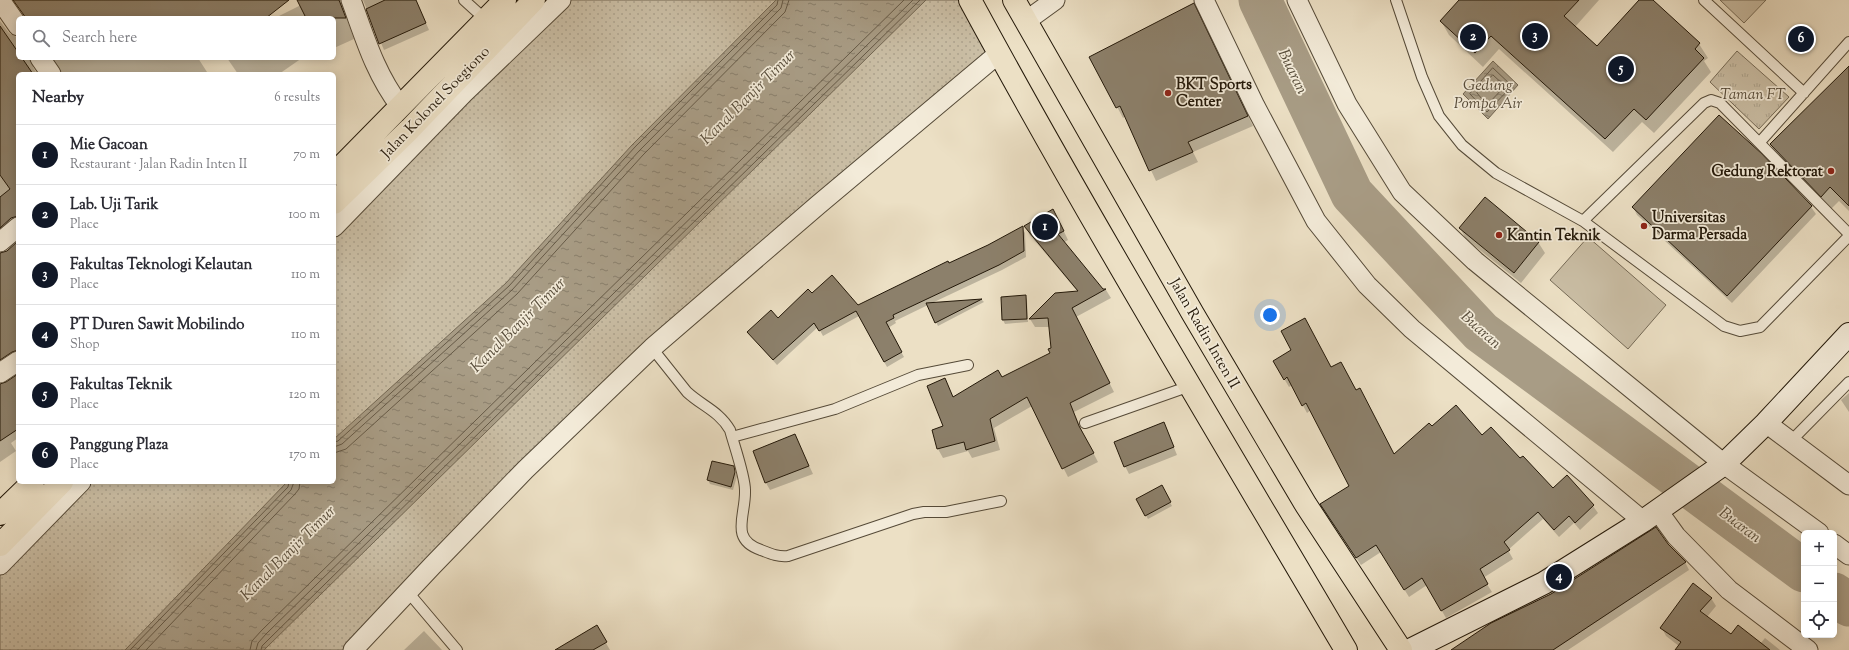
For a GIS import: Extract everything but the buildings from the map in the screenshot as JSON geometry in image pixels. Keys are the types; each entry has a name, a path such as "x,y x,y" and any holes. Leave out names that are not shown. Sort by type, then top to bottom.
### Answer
{"main road":[{"name":"Jalan Kolonel Soegiono","path":"336,172 505,0"},
{"name":"Jalan Kolonel Soegiono","path":"336,201 410,129 534,0"},
{"path":"970,0 998,54 1190,386 1346,650"},
{"name":"Jalan Radin Inten II","path":"1020,10 1193,314 1302,498 1401,650"},
{"path":"0,514 31,484"},
{"path":"0,545 60,484"}],"street":[{"path":"0,0 16,23"},
{"path":"351,0 375,66 386,88 400,106"},
{"path":"336,225 464,93 561,0"},
{"path":"1020,10 1055,0"},
{"path":"1204,0 1255,106 1316,221 1367,285 1412,329 1655,513 1729,590 1808,650"},
{"path":"1297,0 1347,104 1402,192 1475,261 1724,464 1815,530"},
{"path":"353,650 525,470 652,348 818,205 998,54"},
{"path":"41,60 50,72"},
{"path":"0,242 16,229"},
{"path":"1410,650 1544,583 1655,513 1724,464 1766,423 1849,334"},
{"path":"0,373 16,362"},
{"path":"1766,423 1849,485"},
{"path":"0,565 79,484"},
{"path":"1837,546 1849,555"}],"lane":[{"path":"464,0 486,20"},
{"path":"1396,0 1422,77 1439,116 1462,145 1496,173 1583,221 1724,326 1740,331 1760,327 1849,235 1760,142 1720,103 1711,100 1704,103 1583,221"},
{"path":"1704,0 1804,93"},
{"path":"1760,142 1849,42"},
{"path":"652,348 687,392 693,398 708,406 726,423 732,437 746,489 741,534 748,545 779,557 788,556 913,514 924,512 946,512 1001,501"},
{"path":"732,437 835,410 918,375 968,365"},
{"path":"1790,442 1849,382"},
{"path":"1085,423 1190,386"},
{"path":"408,592 457,650"}],"green space":[{"path":"561,0 970,0 998,54 652,348 357,650 0,650 0,565 79,484 336,484 336,225"},
{"path":"1720,0 1766,0 1744,23"},
{"name":"Taman FT","path":"1737,51 1789,97 1759,129 1710,82"},
{"path":"1588,237 1666,305 1628,349 1550,280"}],"water":[{"name":"Kanal Banjir Timur","path":"776,0 926,0 264,650 125,650 285,484 336,484 336,437 506,283 632,145"},
{"name":"Gedung Pompa Air","path":"1493,61 1518,85 1488,119 1463,94"}],"waterway":[{"name":"Buaran","path":"1260,0 1352,194 1481,332 1801,569"},
{"name":"Buaran","path":"1837,596 1849,605"}],"place":[{"name":"Fakultas Teknologi Kelautan","path":"1535,36"},
{"name":"Lab. Uji Tarik","path":"1473,37"},
{"name":"Panggung Plaza","path":"1801,39"},
{"name":"Fakultas Teknik","path":"1621,69"},
{"name":"BKT Sports Center","path":"1168,93"},
{"name":"Gedung Rektorat","path":"1831,171"},
{"name":"Universitas Darma Persada","path":"1644,226"},
{"name":"Mie Gacoan","path":"1045,227"},
{"name":"Kantin Teknik","path":"1499,235"},
{"name":"PT Duren Sawit Mobilindo","path":"1559,577"}]}
